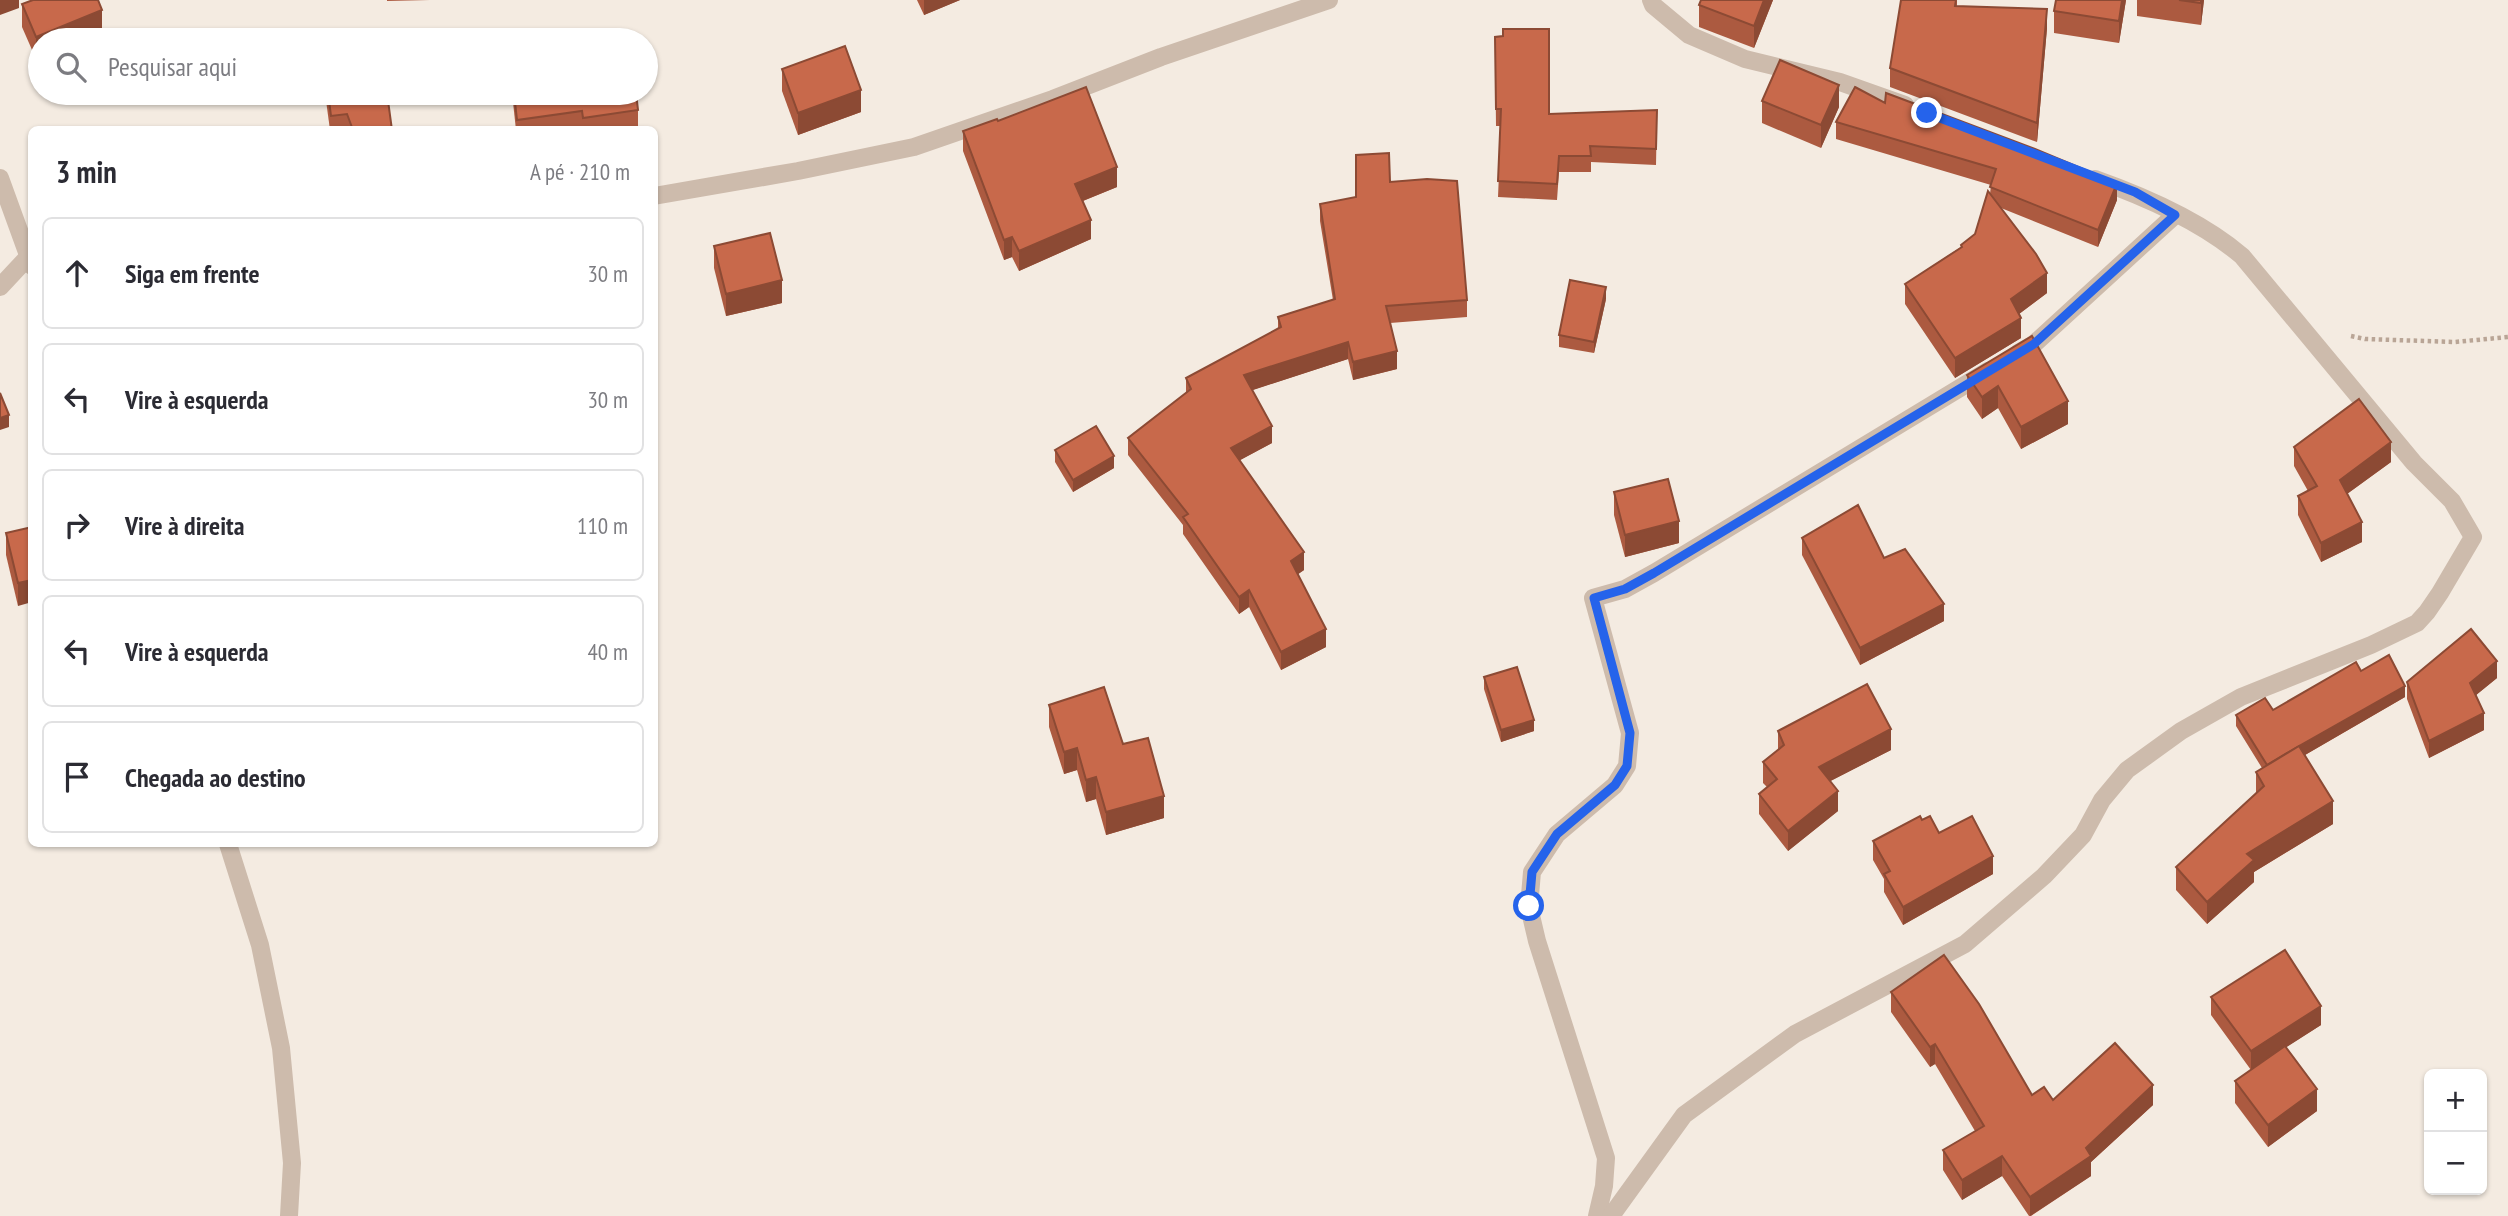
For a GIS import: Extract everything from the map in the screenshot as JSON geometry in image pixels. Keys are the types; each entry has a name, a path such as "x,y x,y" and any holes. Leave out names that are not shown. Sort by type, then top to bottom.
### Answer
{"street":[{"path":"658,194 798,171 914,147 1053,99 1161,57 1329,0"},
{"path":"1651,0 1653,5 1689,35 1745,59 1840,82 1927,113"},
{"path":"1611,1216 1684,1115 1796,1034 1965,944 1998,918 2059,860 2082,835 2102,800 2127,770 2181,731 2241,697 2371,645 2417,622 2440,593 2473,537 2452,501 2414,463 2293,320 2256,271 2225,242 2135,192 2084,174"},
{"path":"0,178 28,256"},
{"path":"1597,1216 1604,1186 1606,1158 1537,941 1529,906 1532,872 1557,834 1615,785 1627,766 1630,733 1594,598 1625,589 1654,573 2034,344 2175,215"},
{"path":"0,287 28,264"},
{"path":"229,847 260,945 281,1048 292,1163 289,1216"}],"path":[{"path":"2344,334 2365,339 2455,342 2508,337"}],"building":[{"path":"33,0 98,0 102,10 58,28 32,28 22,4"},
{"path":"1701,0 1764,0 1754,26 1699,5"},
{"path":"1901,0 1956,0 1955,6 2047,9 2037,123 1890,68"},
{"path":"2056,0 2122,0 2119,21 2054,11"},
{"path":"2179,0 2201,0 2201,3"},
{"path":"1503,29 1549,29 1549,114 1657,110 1656,149 1590,146 1591,156 1559,156 1557,184 1498,181 1501,109 1496,109 1495,37 1503,36"},
{"path":"845,46 861,90 798,113 782,69"},
{"path":"1780,60 1839,85 1821,125 1762,101"},
{"path":"1086,87 1117,167 1075,184 1091,220 1019,251 1012,237 1004,240 963,131 997,119 998,121"},
{"path":"1855,87 1885,103 1886,93 2117,183 2098,230 1990,187 1996,169 1836,122"},
{"path":"330,105 389,105 391,126 352,126 347,114 331,116"},
{"path":"515,105 637,105 638,110 583,118 582,111 517,120"},
{"path":"1389,153 1390,182 1427,179 1457,181 1467,300 1386,306 1397,351 1353,362 1348,342 1244,375 1272,426 1231,448 1304,552 1291,561 1326,629 1281,652 1249,590 1239,597 1183,517 1188,514 1128,438 1191,389 1186,378 1281,327 1278,317 1335,299 1320,204 1356,197 1356,155"},
{"path":"1988,191 2036,254 2047,273 2011,299 2021,318 1955,358 1905,284 1962,247 1961,245 1975,234"},
{"path":"770,233 782,280 726,294 714,246"},
{"path":"1570,280 1606,287 1594,342 1559,335"},
{"path":"2032,336 2068,401 2021,427 1998,386 1982,397 1967,375"},
{"path":"0,393 9,415 0,418"},
{"path":"2359,399 2391,442 2340,480 2362,522 2321,543 2298,496 2317,486 2294,447"},
{"path":"1096,426 1114,456 1073,480 1055,450"},
{"path":"1668,479 1679,521 1625,535 1614,492"},
{"path":"1858,505 1884,558 1905,549 1944,604 1860,648 1802,538"},
{"path":"28,528 28,581 18,583 6,533"},
{"path":"2471,629 2497,661 2470,683 2484,713 2429,741 2407,682"},
{"path":"2389,655 2405,686 2267,765 2236,715 2265,698 2273,710 2356,662 2361,671"},
{"path":"1517,667 1534,720 1501,730 1484,677"},
{"path":"1867,684 1891,729 1819,767 1838,791 1788,831 1759,794 1777,779 1763,762 1784,745 1778,731"},
{"path":"1104,687 1123,744 1148,738 1164,796 1106,812 1096,777 1086,780 1077,748 1064,752 1049,705"},
{"path":"2299,746 2333,801 2247,854 2254,860 2207,902 2176,867 2264,786 2256,772"},
{"path":"1920,816 1922,820 1930,816 1939,833 1972,816 1993,856 1903,907 1884,874 1890,871 1873,841"},
{"path":"2285,950 2321,1006 2251,1051 2211,997"},
{"path":"1944,955 1979,1004 2032,1095 2044,1087 2053,1100 2115,1043 2153,1085 2086,1148 2091,1156 2030,1197 2002,1156 1962,1180 1943,1150 1984,1126 1935,1044 1930,1047 1891,992"},
{"path":"2285,1046 2317,1089 2268,1125 2235,1081"}],"route":[{"path":"1529,906 1532,872 1557,834 1615,785 1627,766 1630,733 1594,598 1625,589 1654,573 2034,344 2175,215 2135,192 1927,113"}]}
